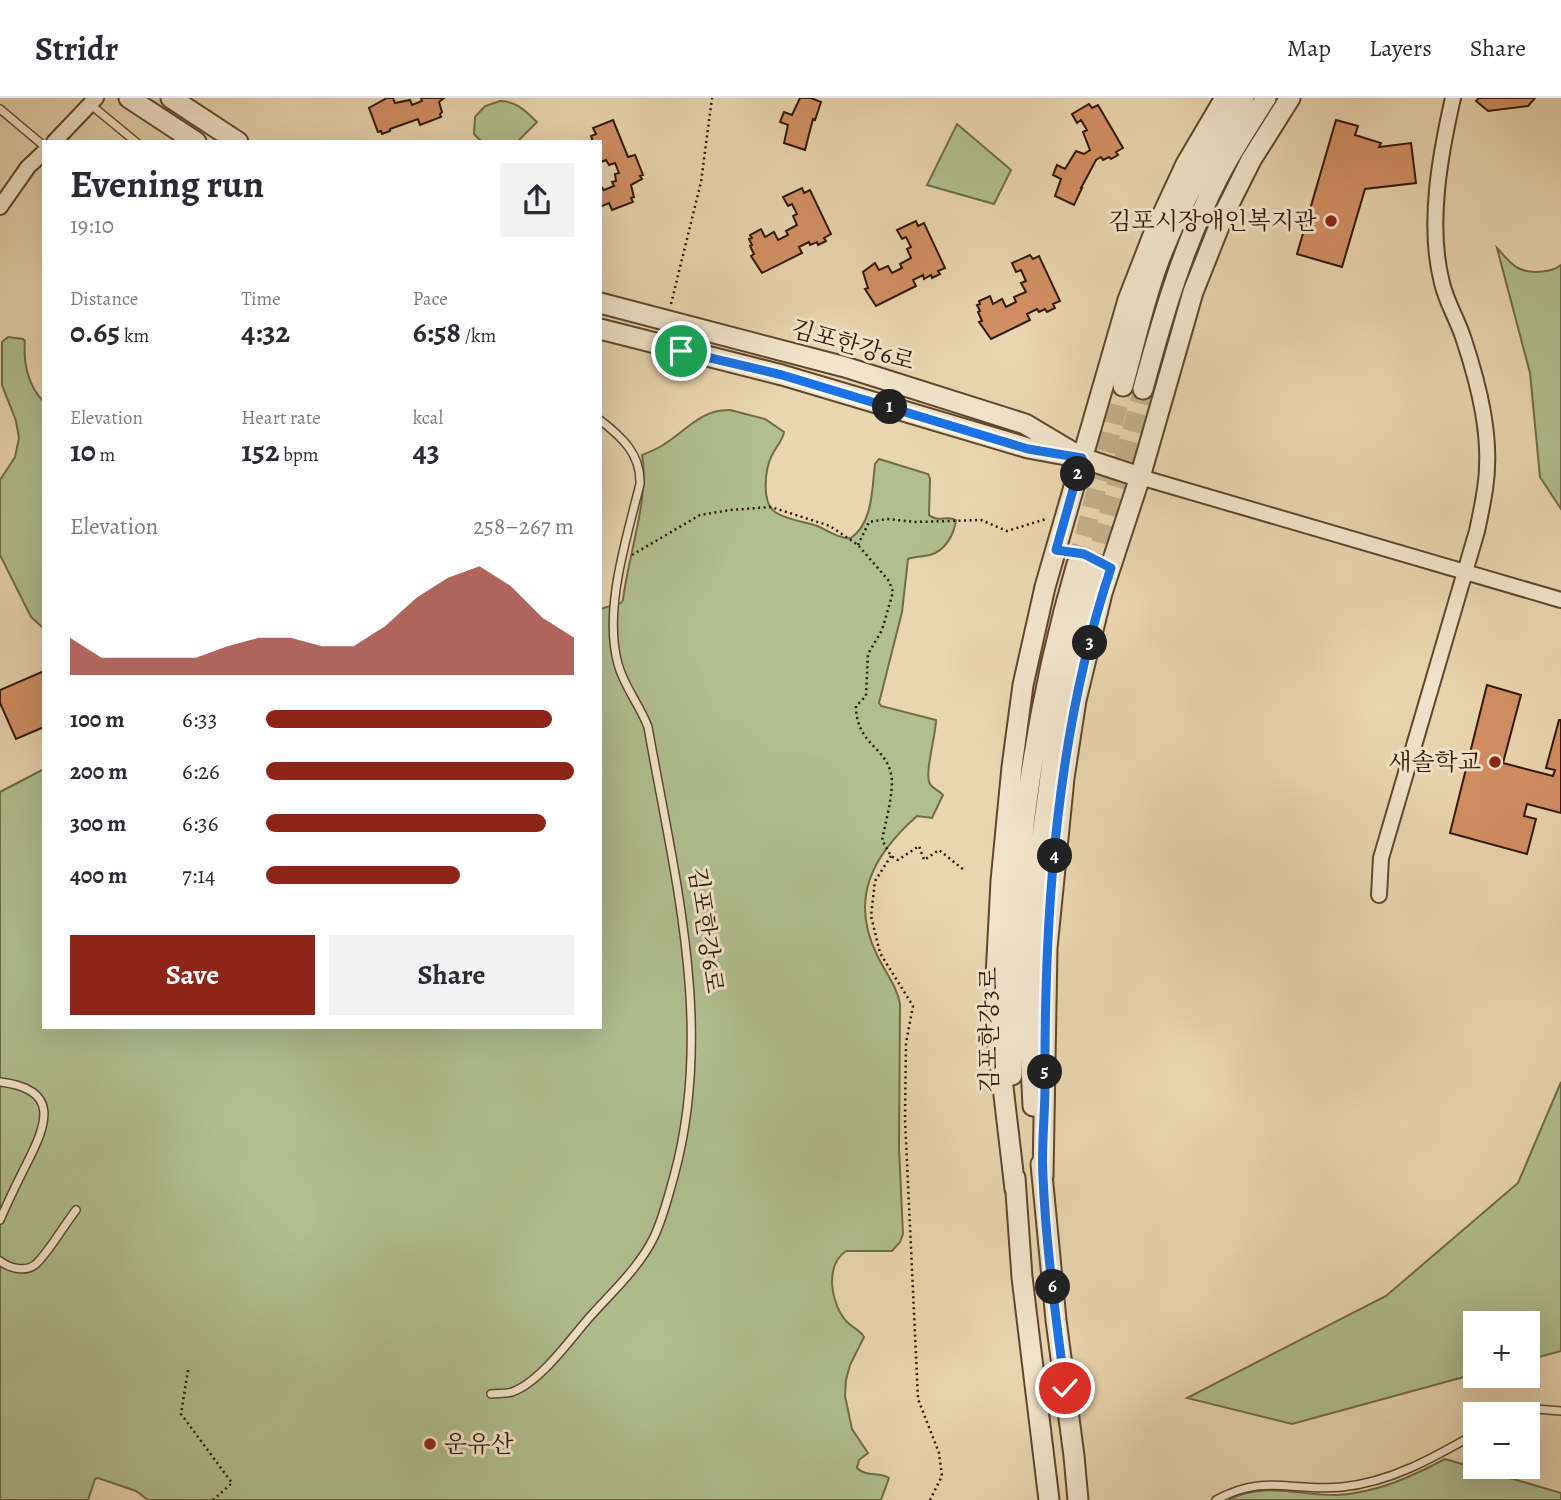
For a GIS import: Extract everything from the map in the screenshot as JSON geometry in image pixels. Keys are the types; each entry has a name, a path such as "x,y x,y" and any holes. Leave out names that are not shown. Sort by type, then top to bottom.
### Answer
{"street":[{"path":"129,98 194,140"},
{"path":"171,98 235,140"},
{"path":"1114,385 1128,300 1154,233 1186,164 1224,98"},
{"path":"1015,1189 997,1036 996,978 1001,881 1023,685 1082,458 1114,385 1176,219 1201,169 1244,98"},
{"path":"1143,389 1165,310 1194,232 1221,172 1266,98"},
{"path":"1077,1500 1042,1176 1047,948 1062,790 1094,567 1139,477 1194,292 1224,214 1251,160 1290,98"},
{"path":"1379,895 1381,858 1477,531 1486,487 1487,441 1480,399 1470,358 1442,283 1436,229 1441,152 1453,98"},
{"path":"56,140 93,102"},
{"path":"0,207 42,151"},
{"name":"김포한강6로","path":"602,304 845,367 1026,424 1082,458"},
{"name":"김포한강6로","path":"602,330 782,375 1028,449 1082,458 1139,477"},
{"path":"1114,385 1127,395 1161,401"},
{"path":"1139,477 1561,600"},
{"path":"1056,550 1084,554 1094,567"},
{"name":"김포한강3로","path":"1049,1500 1022,1277 1015,1189 1013,959 1021,869 1046,681 1094,567"}],"lane":[{"path":"93,102 134,140"},
{"path":"0,109 42,147"},
{"name":"김포한강6로","path":"491,1394 512,1392 531,1380 639,1260 653,1238 664,1211 685,1131 690,1094 692,1007 688,952 648,727 643,712 624,682 615,652 614,619 622,562 640,484 639,466 631,449 602,422"},
{"path":"0,1082 28,1088 37,1095 46,1113 41,1134 0,1220"},
{"path":"0,1261 11,1268 35,1265 76,1210"},
{"path":"1540,1409 1561,1410"},
{"path":"1216,1500 1251,1485 1340,1487 1381,1480 1417,1465 1463,1440"}],"path":[{"path":"667,321 701,182 712,98"},
{"path":"622,562 700,514 757,508 771,507 830,526 858,545 889,581 893,592 882,629 868,654 866,696 856,706 856,718 864,738 881,755 891,774 882,840 891,856 898,860 919,846 924,860 939,850 964,870"},
{"path":"858,545 869,522 981,520 1007,531 1052,518"},
{"path":"891,856 875,881 871,916 880,953 913,1006 906,1043 905,1119 918,1399 939,1453 942,1476 930,1500"},
{"path":"188,1370 181,1414 232,1483 213,1500"}],"green space":[{"path":"506,101 525,111 537,122 519,140 480,140 474,134 475,117 485,106"},
{"path":"957,124 1011,170 994,204 927,185"},
{"path":"1497,248 1512,264 1523,270 1546,271 1561,265 1561,509 1540,477 1530,373"},
{"path":"8,337 25,341 28,374 42,400 42,627 31,617 0,555 0,480 15,457 19,438 16,421 2,385 2,342"},
{"path":"730,410 765,419 784,432 772,455 766,477 768,501 779,514 851,538 864,523 872,494 875,464 879,459 928,474 929,515 956,520 951,537 940,550 930,555 908,559 902,612 879,703 881,706 936,720 929,779 931,786 943,795 932,818 917,816 888,846 870,879 866,896 865,915 869,934 900,1004 899,1149 903,1234 892,1251 846,1251 839,1258 832,1276 834,1296 841,1315 864,1337 850,1365 845,1396 852,1429 868,1453 859,1460 857,1468 865,1473 889,1478 881,1500 148,1500 136,1491 98,1478 95,1479 88,1500 0,1500 0,792 42,770 42,1029 602,1029 602,608 623,600 641,507 644,471 642,455 663,445 702,417"},
{"path":"1561,1082 1561,1351 1540,1357 1540,1311 1463,1311 1463,1377 1292,1424 1187,1398 1386,1296 1518,1183"},
{"path":"1445,1459 1463,1464 1463,1479 1513,1479 1561,1493 1561,1500 1229,1500 1242,1494 1269,1490 1323,1495 1351,1494 1406,1478"}],"building":[{"path":"387,98 393,98 395,103 410,100 412,105 422,101 421,98 444,98 439,102 441,117 420,125 418,119 382,134 381,131 378,132 369,108"},
{"path":"800,98 821,102 815,120 813,119 805,150 784,143 788,125 780,122 784,112 792,115"},
{"path":"1479,98 1535,98 1528,106 1488,111 1476,101"},
{"path":"1089,104 1092,108 1098,105 1123,148 1111,159 1109,157 1103,160 1101,157 1096,160 1074,205 1055,196 1061,179 1053,175 1057,165 1065,169 1076,151 1084,154 1090,150 1083,132 1087,130 1081,120 1077,123 1072,114"},
{"path":"613,120 628,157 635,155 643,175 640,176 642,179 631,185 633,202 612,210 609,203 602,206 602,188 604,190 614,186 612,182 616,181 615,174 619,173 615,163 609,165 606,160 602,162 602,140 592,140 591,136 596,134 593,128"},
{"name":"김포시장애인복지관","path":"1336,120 1358,126 1355,135 1381,143 1379,147 1411,143 1416,183 1365,189 1342,267 1297,254"},
{"path":"802,188 804,193 810,190 831,234 824,238 826,241 818,245 817,242 810,245 809,242 799,247 802,253 762,273 751,256 754,254 750,246 750,235 761,229 765,237 774,232 778,240 788,235 786,231 797,225 793,216 797,214 792,204 788,206 783,197"},
{"path":"916,221 918,226 924,223 945,268 932,278 931,275 924,279 923,275 913,280 916,286 876,306 865,289 868,288 863,272 875,263 879,270 888,266 892,273 902,268 900,264 911,258 907,249 911,247 906,237 902,239 897,230"},
{"path":"1030,255 1033,259 1039,256 1060,301 1053,304 1055,308 1047,312 1045,309 1039,312 1037,309 1027,314 1030,320 991,339 979,322 982,321 977,305 980,304 979,301 990,296 993,304 1002,299 1006,307 1016,302 1014,297 1026,292 1021,283 1026,281 1021,270 1016,272 1012,263"},
{"path":"42,672 42,728 16,739 0,703 0,690"},
{"path":"1487,685 1521,695 1503,763 1553,776 1555,770 1546,768 1561,720 1561,813 1527,804 1524,816 1536,819 1527,854 1450,833"}],"tunnel":[{"path":"1077,564 1123,386"},
{"path":"1093,571 1143,389"}],"place":[{"name":"김포시장애인복지관","path":"1331,221"},
{"name":"새솔학교","path":"1495,762"},
{"name":"운유산","path":"430,1444"}],"route":[{"path":"681,351 839,391 1028,449 1082,458 1056,550 1084,554 1111,568 1102,593 1076,700 1064,778 1047,948 1042,1176 1065,1388"}]}
